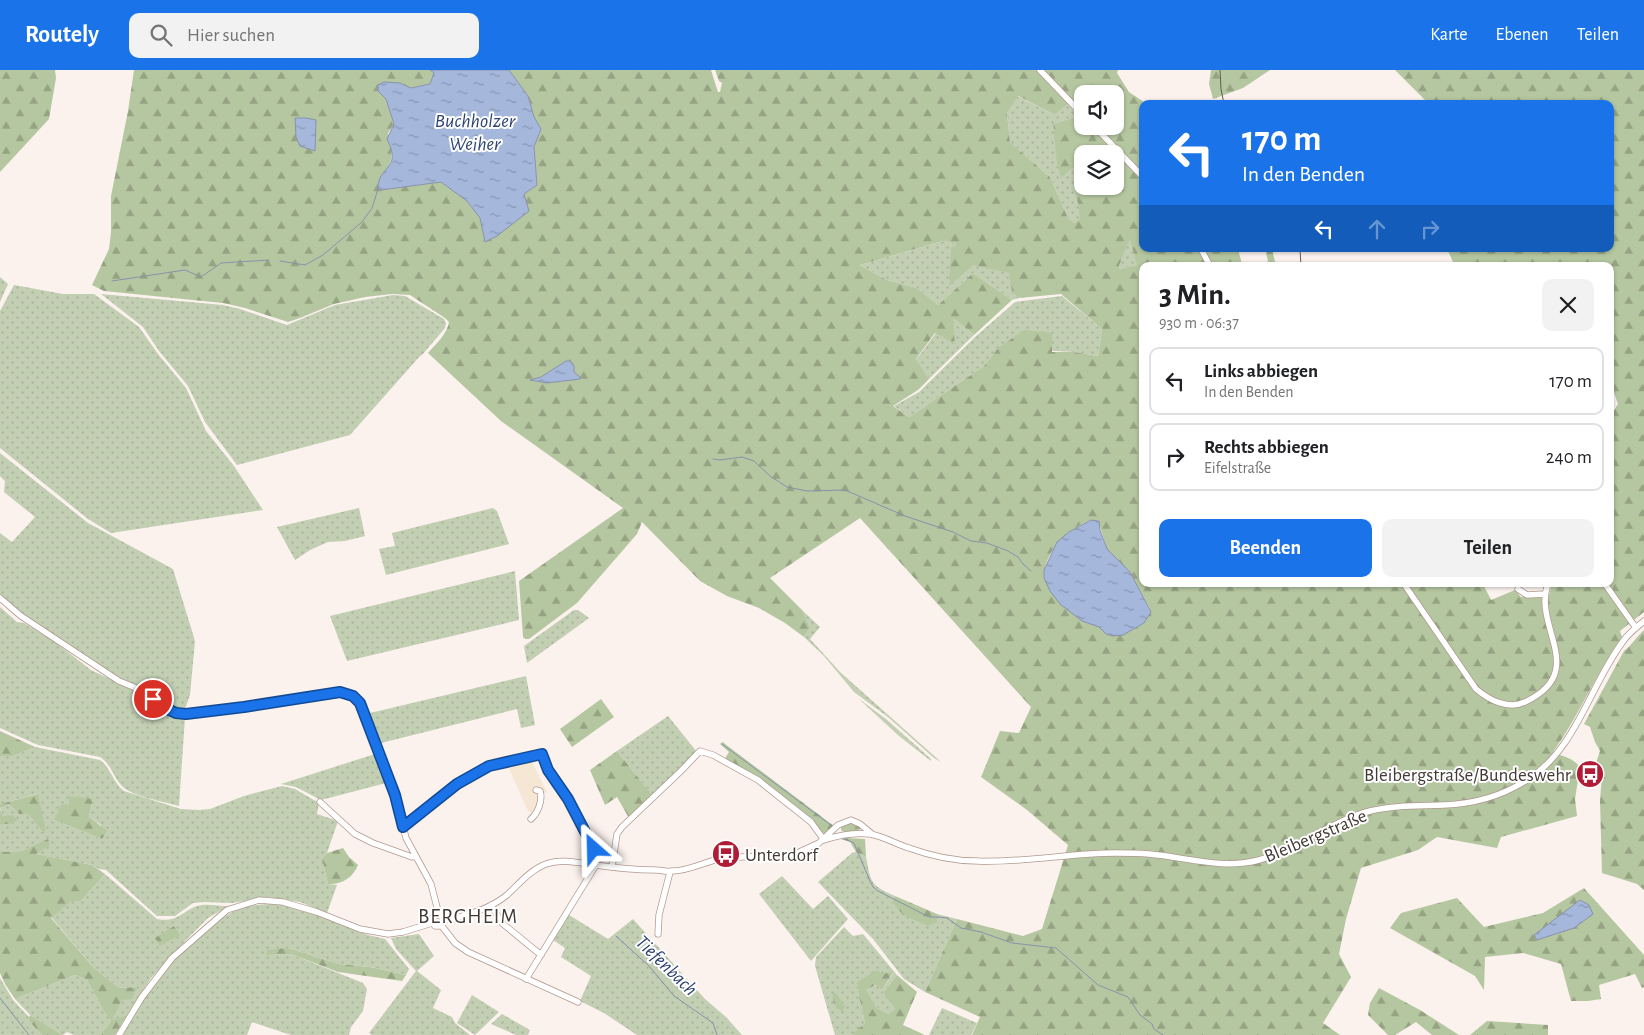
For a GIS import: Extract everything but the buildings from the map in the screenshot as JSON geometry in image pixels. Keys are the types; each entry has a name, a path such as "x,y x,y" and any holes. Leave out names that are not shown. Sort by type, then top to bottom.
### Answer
{"street":[{"path":"1040,70 1074,106"},
{"path":"1103,135 1139,173"},
{"path":"1406,587 1476,689 1485,697 1498,703 1521,704 1541,693 1552,680 1557,666 1557,652 1545,608 1544,594 1547,587"},
{"path":"1607,587 1636,628"},
{"path":"1518,589 1526,595 1544,594"},
{"path":"0,598 21,616 119,681 141,690 165,708 176,713 186,714 244,707 340,692 353,696 360,703 395,795 409,845 431,884 448,936 461,948 480,958 578,1002"},
{"name":"Bleibergstraße","path":"824,840 842,834 858,833 873,835 911,849 949,859 978,861 1114,853 1148,854 1209,863 1234,863 1258,860 1282,852 1369,811 1392,807 1446,805 1489,798 1528,780 1543,769 1564,745 1613,655 1625,638 1644,621"},
{"path":"612,867 617,834 622,827 700,751 713,755 758,780 812,822 824,840"},
{"path":"403,827 457,784 489,766 542,754 548,770 568,799 592,843 594,849 586,864"},
{"path":"532,819 541,801 540,791 536,790"},
{"path":"320,802 355,834 373,843 412,857 415,856"},
{"path":"119,1035 142,997 172,958 227,910 260,900 283,902 317,912 360,929 388,934 403,932 432,923 436,926 443,920 472,913 506,896 523,879 546,864 570,861 635,870 670,872 684,870 724,858 795,854 824,840 838,825 851,820 864,827 863,831 858,833"},
{"path":"838,825 837,830 842,834"},
{"name":"Bleibergstraße","path":"864,827 873,835"},
{"path":"526,979 596,865"},
{"path":"658,934 658,915 670,872"},
{"path":"490,905 502,923 541,955"},
{"path":"432,923 432,918 435,915 443,920"}],"shaded area":[{"path":"531,760 547,792 540,796 533,816 527,809 508,766"}],"green space":[{"path":"0,70 55,70 56,78 49,119 0,172"},
{"path":"134,70 430,70 435,73 430,84 410,88 400,83 378,91 386,99 394,124 388,133 392,152 390,163 378,189 441,182 467,201 480,218 485,242 524,194 537,185 534,147 541,129 534,117 528,96 509,70 711,70 718,92 720,92 722,83 719,81 715,70 1118,70 1117,73 1129,92 1141,100 1139,100 1139,252 1239,252 1241,262 1139,262 1139,587 1484,587 1491,600 1515,590 1521,597 1533,596 1548,599 1551,587 1614,587 1614,410 1618,404 1614,392 1614,262 1453,262 1448,252 1614,252 1614,100 1425,100 1395,70 1644,70 1644,612 1620,631 1622,637 1553,752 1573,760 1582,772 1583,778 1578,780 1575,799 1577,816 1501,837 1497,848 1437,837 1418,850 1361,868 1346,919 1339,954 1351,977 1323,1023 1340,1035 972,1035 980,1017 925,992 957,919 1023,936 1042,929 1068,845 1027,810 981,777 1000,731 1019,733 1031,707 860,518 770,578 803,611 810,628 804,637 759,608 727,596 700,581 642,522 637,534 577,603 529,639 525,639 523,637 519,581 623,508 501,421 428,353 444,335 449,322 445,318 410,295 392,294 365,297 334,304 288,322 223,303 104,291 92,285 109,249 111,196","holes":["1130,239 1137,265 1119,269 1119,266","943,241 956,243 951,248 949,286 973,265 1009,273 1012,293 1019,298 1061,294 1102,329 1098,356 1074,352 1052,352 1052,333 1024,330 998,348 984,366 909,417 893,406 918,390 929,379 916,359 935,333 955,344 953,318 974,335 1012,300 973,273 938,305 917,288 887,280 860,265","574,366 574,372 580,379 547,383 530,380 541,377 553,370","1091,520 1098,520 1107,549 1130,572 1150,609 1106,634 1044,575 1049,557 1060,541 1074,529"]},
{"path":"1211,70 1270,70 1243,88 1213,99 1209,84"},
{"path":"1017,96 1055,115 1068,104 1074,111 1074,117 1053,124 1062,177 1073,168 1074,195 1077,195 1081,219 1074,223 1068,218 1050,177 1010,142 1007,113"},
{"path":"1074,117 1074,135 1100,135 1112,145 1074,145 1074,175 1073,168 1061,178 1057,162 1053,124"},
{"path":"1130,238 1138,265 1119,269 1119,266"},
{"path":"943,241 956,243 949,285 973,264 1010,273 1012,293 1019,298 1012,300 973,273 938,305 917,288 887,280 860,265"},
{"path":"1266,252 1273,252 1275,262 1268,261"},
{"path":"0,277 8,284 0,302"},
{"path":"14,285 63,294 94,294 139,327 186,388 206,431 234,466 263,510 111,533 88,519 0,448 0,311"},
{"path":"101,294 223,305 287,325 335,305 393,295 405,296 444,319 446,323 445,328 422,355 350,435 237,465 205,422 188,386 159,351 143,327"},
{"path":"1062,296 1102,329 1098,356 1074,352 998,348 984,366 909,417 894,406 919,392 975,337 1015,302"},
{"path":"952,317 974,335 929,379 916,360 936,333 955,343"},
{"path":"0,453 88,523 173,569 195,641 190,695 184,712 159,703 120,680 31,619 0,595 0,533 12,542 35,517 4,492 5,481 0,476"},
{"path":"359,508 365,536 345,541 328,542 310,550 295,560 277,527"},
{"path":"493,508 497,511 509,544 386,575 379,549 395,546 392,533"},
{"path":"515,571 519,620 347,661 330,616"},
{"path":"0,607 17,622 24,623 55,642 91,670 137,692 166,712 185,717 179,806 126,789 118,781 107,763 100,757 38,745 0,728"},
{"path":"574,610 578,610 589,618 527,663 524,646"},
{"path":"803,611 820,627 810,639 840,672 941,762 888,717 854,692 824,656 804,637 810,628"},
{"path":"1644,630 1644,890 1637,884 1602,873 1600,801 1602,775 1596,763 1600,751 1590,727 1584,724 1624,651"},
{"path":"526,676 535,725 521,728 517,709 377,744 366,714"},
{"path":"601,699 614,717 572,747 560,729"},
{"path":"859,699 886,719 931,761 899,736"},
{"path":"668,716 697,752 653,796 617,751"},
{"path":"0,731 35,747 13,756 0,756"},
{"path":"723,742 834,826 826,835 759,779 724,760 729,752 720,744"},
{"path":"35,747 100,760 124,791 181,809 210,809 244,796 282,786 295,789 319,803 317,814 338,821 327,853 322,859 328,884 337,885 327,913 300,902 268,897 232,903 193,903 175,916 157,916 106,870 92,865 35,854 48,840 22,851 0,852 0,824 9,824 0,808 10,805 19,814 29,815 42,832 37,794 0,804 0,756 13,756","holes":["93,799 89,816 101,825 102,839 54,820 69,804"]},
{"path":"617,751 653,796 629,818 617,797 605,805 590,770"},
{"path":"375,754 386,783 321,800 296,787 281,784"},
{"path":"38,794 46,831 42,832 29,815 19,814 10,805 0,808 0,804"},
{"path":"69,796 93,799 89,816 107,831 102,839 54,820 61,805 69,804"},
{"path":"0,809 3,816 12,815 18,820 9,824 0,824"},
{"path":"850,822 855,823 861,828 858,831 844,832 841,830 841,826"},
{"path":"48,839 50,845 36,854 92,865 105,874 81,901 72,901 51,918 94,968 119,988 137,987 132,999 122,1000 112,1020 127,1015 115,1035 100,1035 111,1021 87,980 75,975 15,999 0,973 0,852 22,851"},
{"path":"841,839 865,839 866,857 856,852 850,842"},
{"path":"343,848 358,865 356,870 346,880 328,884 322,859 327,853"},
{"path":"856,852 866,857 873,882 876,886 895,896 892,902 904,915 937,922 937,914 957,919 925,992 904,979 873,939 818,882 852,853"},
{"path":"105,874 157,919 169,920 201,905 229,906 208,918 186,940 151,978 127,1015 111,1021 100,1035 74,1035 67,1032 63,1035 30,1015 15,999 75,975 87,980 102,1008 111,1020 122,1000 137,987 119,988 94,968 51,917 72,901 81,901"},
{"path":"782,876 813,909 828,896 848,919 811,961 759,894"},
{"path":"1584,888 1644,955 1644,987 1642,988 1635,974 1599,985 1601,999 1571,1001 1561,964 1523,953 1485,957 1484,990 1475,976 1390,928 1401,913 1457,898 1484,927 1543,913"},
{"path":"895,896 937,914 937,922 928,926 903,915 892,902"},
{"path":"275,904 297,907 368,935 385,939 409,969 406,975 370,967 339,964 288,948 266,955 291,954 363,983 367,989 363,1011 351,1027 349,1035 291,1035 252,1022 247,1035 123,1035 157,981 186,947 203,932 220,919 237,910 256,905"},
{"path":"569,915 608,939 633,919 705,999 726,1017 742,1035 637,1035 604,1013 580,1001 591,976 561,957 565,948 553,940"},
{"path":"174,926 180,935 160,946 155,938"},
{"path":"844,927 853,936 863,934 897,975 883,993 895,1009 888,1014 876,1007 865,990 877,985 882,990 894,972 856,983 865,1023 854,1032 854,1035 835,1035 815,966 816,957"},
{"path":"419,934 434,956 417,971 441,990 433,1008 452,1017 455,1023 470,1035 372,1035 369,1033 416,971 396,949 391,938"},
{"path":"288,948 339,964 370,967 406,975 402,981 338,972 291,954 266,955 267,950"},
{"path":"877,970 883,974 894,971 882,990 876,985 866,990 876,1007 888,1014 895,1009 883,993 897,975 917,992 903,1025 925,1035 854,1035 854,1032 865,1023 856,983"},
{"path":"0,978 13,1000 42,1035 0,1035"},
{"path":"1379,988 1420,1010 1459,1035 1432,1035 1416,1022 1395,1035 1388,1035 1368,1015 1370,1003"},
{"path":"833,993 836,993 845,1006 843,1012 835,1004"},
{"path":"472,995 499,1012 475,1035 457,1023"},
{"path":"942,1008 977,1023 971,1035 929,1035"},
{"path":"502,1014 530,1030 528,1035 516,1035 491,1024"},
{"path":"30,1015 63,1035 42,1035 28,1020"},
{"path":"1487,1021 1548,1025 1548,1035 1470,1035"}],"water":[{"name":"Buchholzer Weiher","path":"430,70 509,70 528,96 534,117 541,129 534,147 537,185 524,194 529,211 497,236 485,242 480,218 467,201 441,182 378,189 381,176 391,162 391,149 387,139 394,124 386,99 378,91 378,85 384,82 400,83 411,88 430,84 434,73"},
{"path":"295,118 316,120 315,151 300,146 296,137"},
{"path":"566,361 570,361 574,366 574,372 580,379 547,383 530,380 541,377"},
{"path":"1091,520 1099,521 1100,530 1107,549 1130,572 1151,612 1144,623 1123,635 1113,636 1106,634 1099,627 1082,621 1060,604 1050,591 1044,578 1044,570 1057,542 1069,532"},
{"path":"1580,900 1589,905 1593,914 1574,928 1537,940 1534,935"}],"waterway":[{"path":"280,261 305,265 323,255 362,222 372,208 378,189"},
{"path":"112,281 185,270 201,277 221,263 269,260"},
{"path":"713,459 742,457 754,461 770,476 787,487 807,491 845,490 905,516 953,532 971,541 987,543 1008,551 1018,557 1031,571"},
{"path":"722,744 832,826"},
{"path":"845,839 854,843 870,881 878,891 929,917 947,918 961,928 981,932 1012,943 1056,948 1098,985 1128,997 1140,1015 1163,1035"},
{"name":"Tiefenbach","path":"616,936 649,966 674,996 713,1023 717,1035"},
{"path":"0,998 29,1035"}],"railway":[{"path":"1220,70 1223,100"},
{"path":"1300,252 1301,262"}],"place":[{"name":"Bleibergstraße/Bundeswehr","path":"1590,774"},
{"name":"Unterdorf","path":"726,854"}],"district":[{"name":"BERGHEIM","path":"468,916"}],"route":[{"path":"153,699 176,713 186,714 340,692 353,696 360,703 395,795 403,827 407,826 457,784 489,766 542,754 548,770 568,799 594,849"}]}
